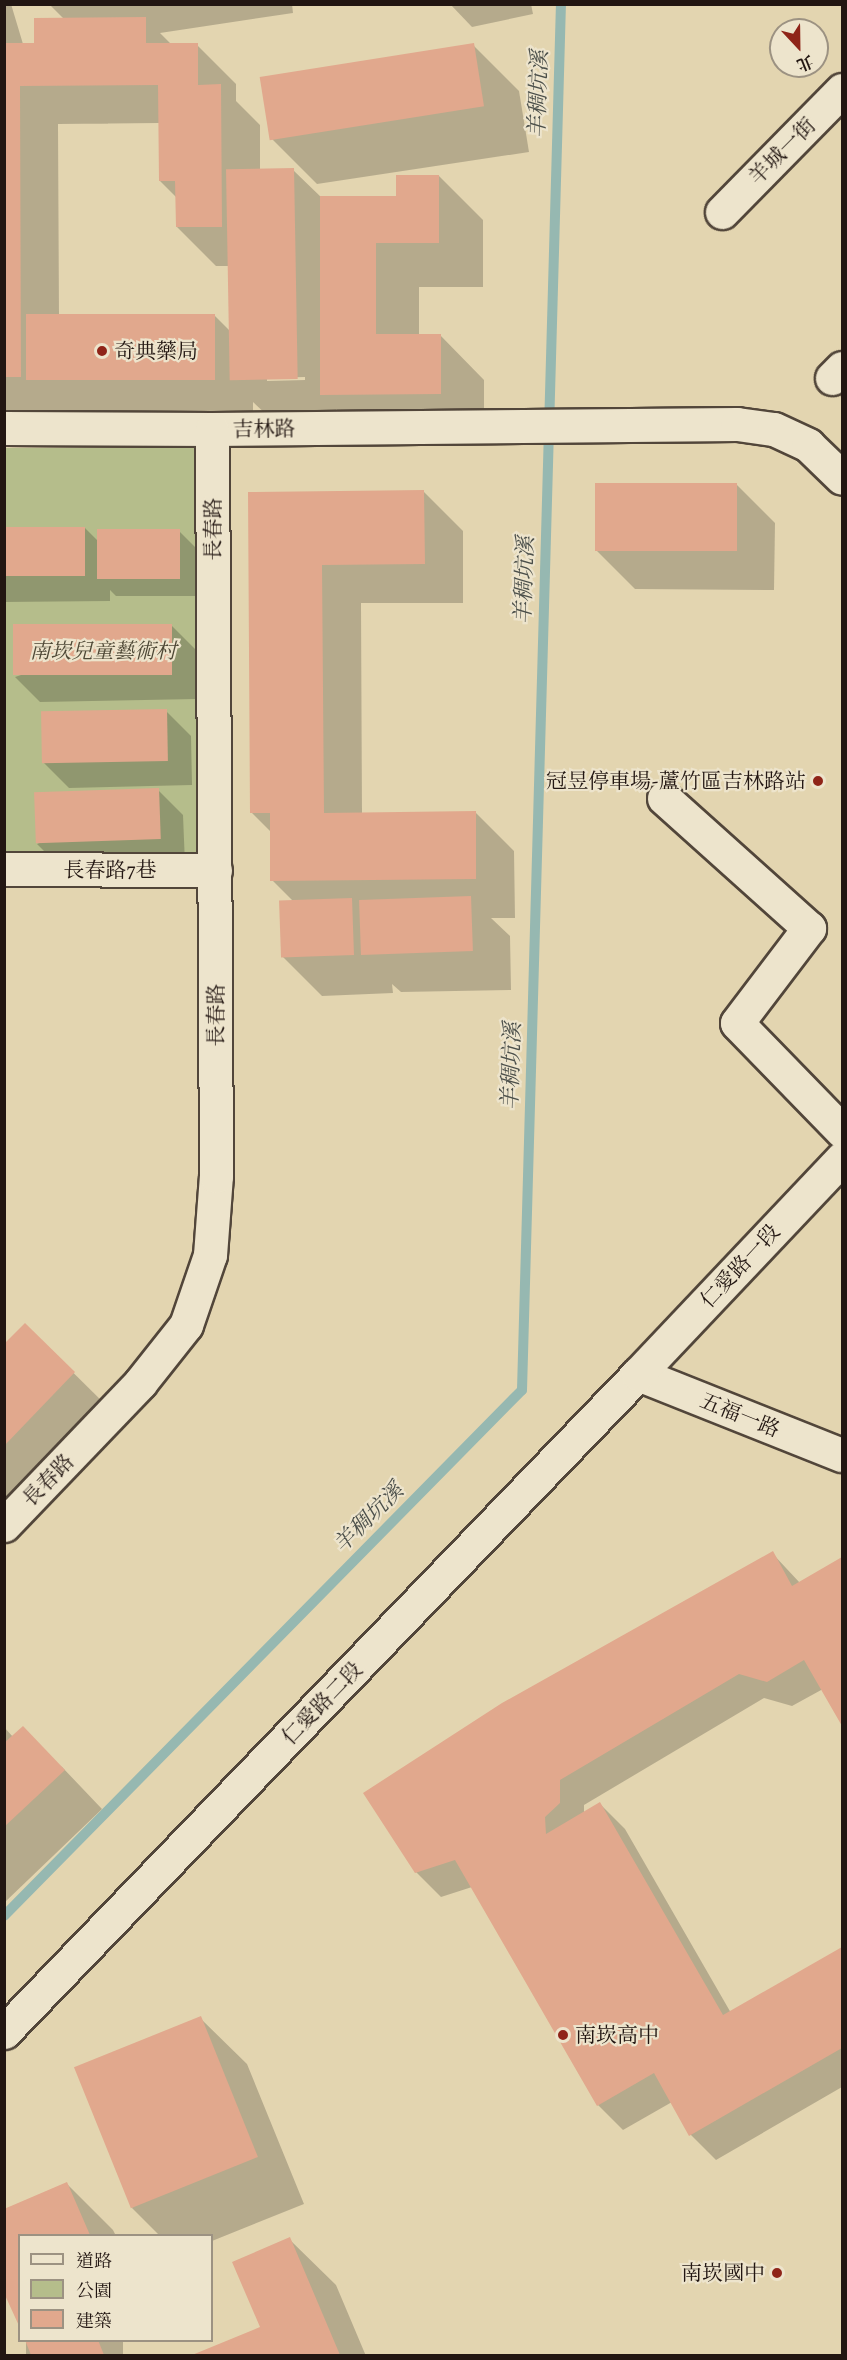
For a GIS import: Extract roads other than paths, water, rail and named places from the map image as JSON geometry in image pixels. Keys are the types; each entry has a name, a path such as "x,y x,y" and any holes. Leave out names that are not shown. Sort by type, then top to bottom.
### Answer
{"street":[{"name":"羊城一街","path":"723,212 843,90"},
{"name":"吉林路","path":"4,428 212,429 737,424 774,429 808,445 843,478"},
{"name":"長春路","path":"4,1525 140,1383 186,1324 210,1255 216,1176 212,429"},
{"path":"664,798 809,928 738,1023 843,1131"},
{"name":"長春路7巷","path":"4,869 215,870"},
{"name":"仁愛路一段","path":"638,1374 843,1158"},
{"name":"五福一路","path":"638,1374 843,1455"},
{"name":"仁愛路二段","path":"4,2032 638,1374"}],"waterway":[{"name":"羊稠坑溪","path":"4,1916 522,1390 561,4"}],"place":[{"name":"奇典藥局","path":"102,351"},
{"name":"冠昱停車場-蘆竹區吉林路站","path":"818,781"},
{"name":"南崁高中","path":"563,2035"},
{"name":"南崁國中","path":"777,2273"}],"park label":[{"name":"南崁兒童藝術村","path":"103,651"}]}
